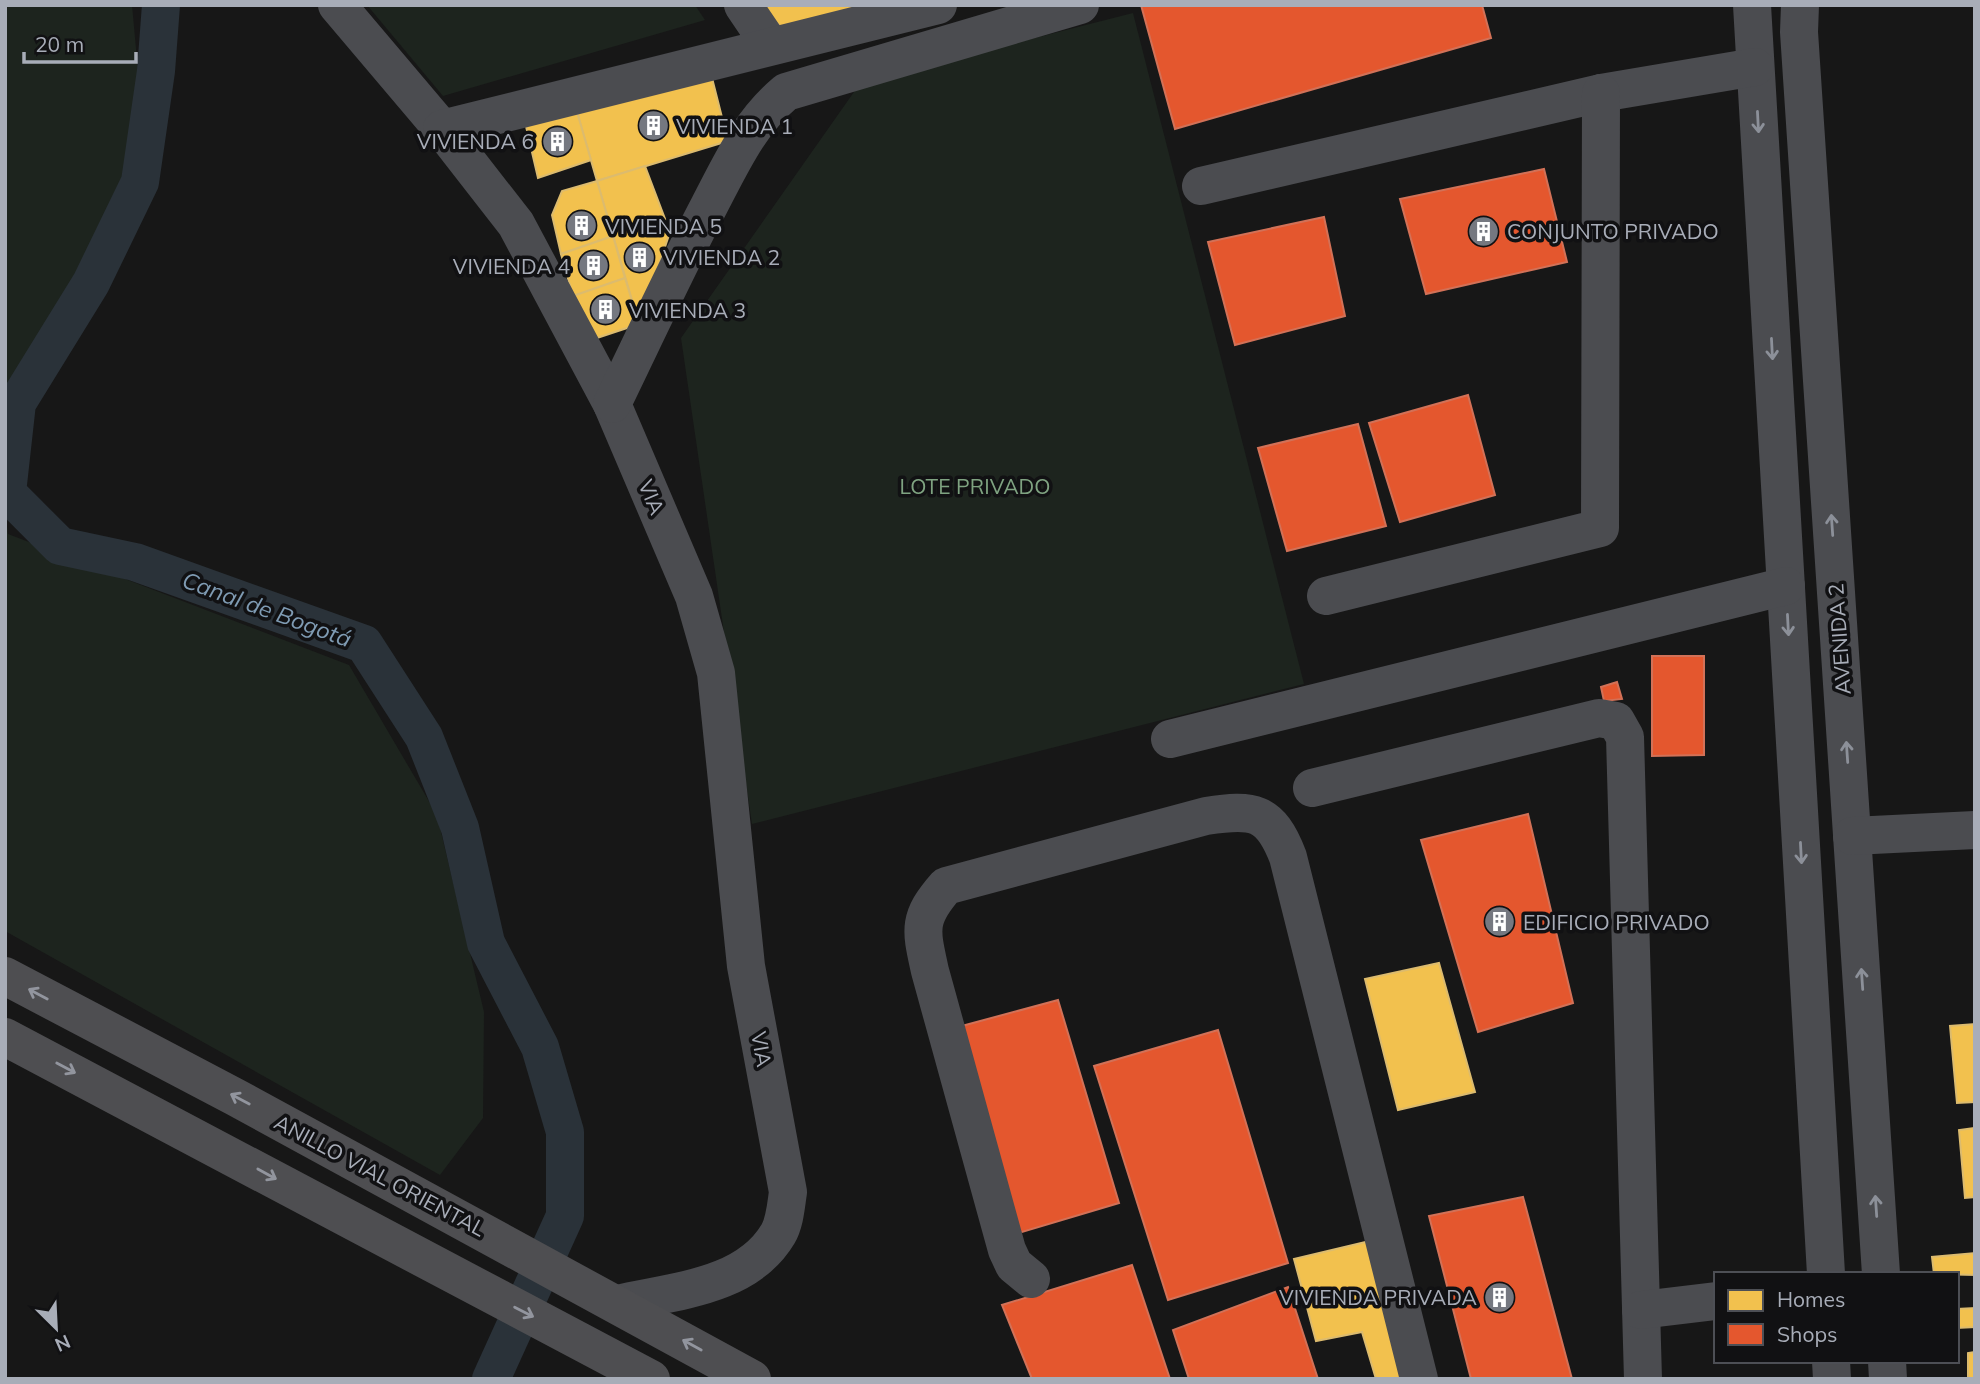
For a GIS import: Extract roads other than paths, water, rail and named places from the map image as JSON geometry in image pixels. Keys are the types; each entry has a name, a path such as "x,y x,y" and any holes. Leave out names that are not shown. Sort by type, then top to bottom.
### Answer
{"highway":[{"name":"ANILLO VIAL ORIENTAL","path":"5,976 610,1299 752,1379"},
{"path":"5,1037 650,1379"}],"street":[{"name":"VIA","path":"337,5 442,129 516,224 612,404 694,596 716,673 746,966 788,1192 778,1234 755,1260 727,1278 610,1299"},
{"path":"743,5 770,45"},
{"path":"442,129 938,5"},
{"path":"612,404 743,143 755,123 786,92 1080,5"},
{"path":"1752,5 1826,1272"},
{"name":"AVENIDA 2","path":"1800,5 1799,32 1881,1272"},
{"path":"1201,186 1601,93 1755,67"},
{"path":"1326,596 1600,528 1601,93"},
{"path":"1170,740 1786,586"},
{"path":"1312,788 1599,718 1616,721 1626,737 1643,1379"},
{"path":"1031,1279 1014,1265 1007,1250 930,971 923,938 927,907 946,886 1206,816 1242,810 1264,817 1279,832 1288,857 1419,1379"},
{"path":"1852,836 1975,830"},
{"path":"1641,1310 1714,1301"}],"waterway":[{"name":"Canal de Bogotá","path":"161,5 156,71 140,182 91,283 17,403 7,493 60,546 135,562 364,644 424,737 460,828 486,943 540,1047 565,1132 565,1216 491,1379"}],"place":[{"name":"VIVIENDA 1","path":"653,126"},
{"name":"VIVIENDA 6","path":"557,141"},
{"name":"VIVIENDA 5","path":"582,226"},
{"name":"CONJUNTO PRIVADO","path":"1484,231"},
{"name":"VIVIENDA 2","path":"640,257"},
{"name":"VIVIENDA 4","path":"593,266"},
{"name":"VIVIENDA 3","path":"606,310"},
{"name":"EDIFICIO PRIVADO","path":"1500,922"},
{"name":"VIVIENDA PRIVADA","path":"1500,1297"}],"park label":[{"name":"LOTE PRIVADO","path":"975,486"}]}
